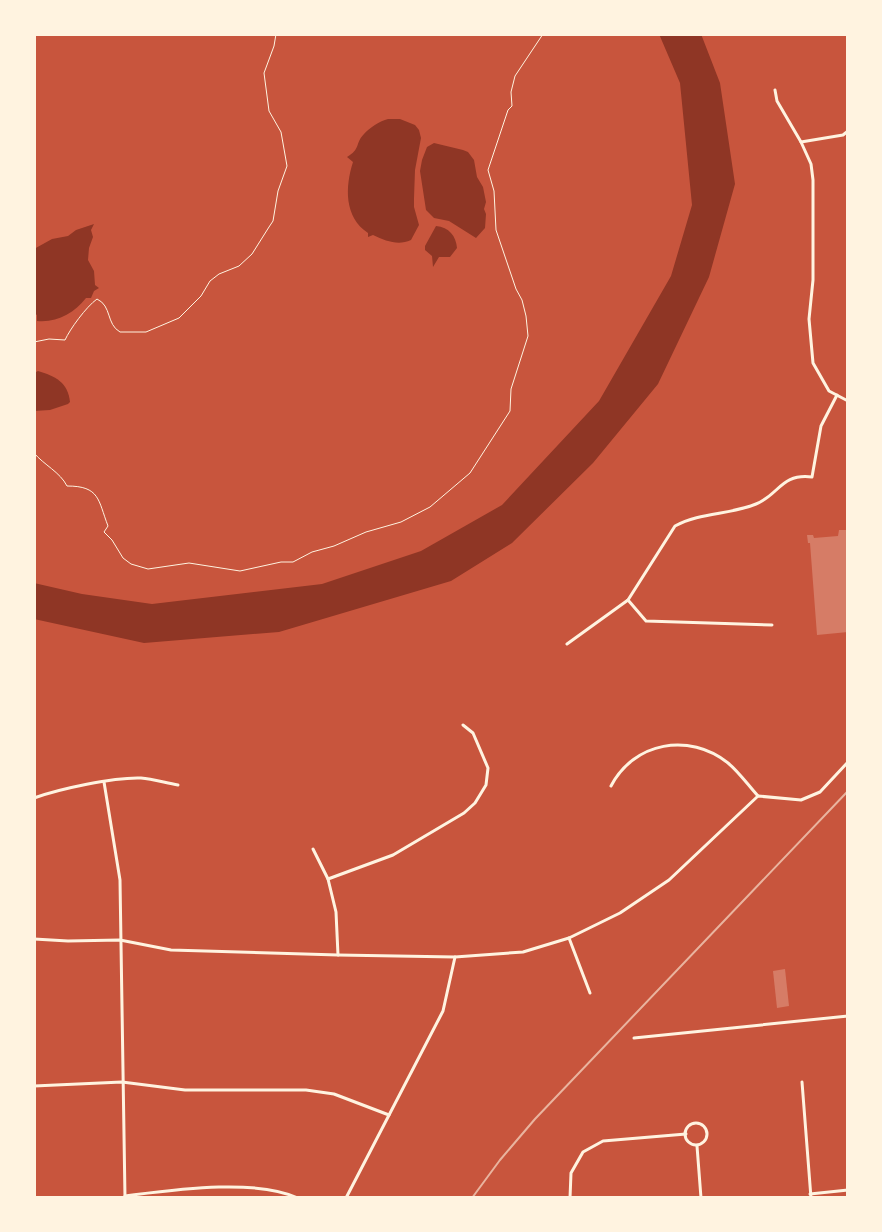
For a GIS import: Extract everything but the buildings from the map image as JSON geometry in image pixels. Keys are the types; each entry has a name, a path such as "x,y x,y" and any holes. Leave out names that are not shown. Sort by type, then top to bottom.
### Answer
{"street":[{"path":"775,90 777,101 811,164 813,280 809,319 813,363 829,391 848,401"},
{"path":"801,142 843,135 848,131"},
{"path":"567,644 628,600 675,526 687,519 753,506 795,476 812,477 821,426 837,395"},
{"path":"628,600 646,621 772,625"},
{"path":"328,879 393,855 464,813 475,803 486,785 488,768 473,733 463,725"},
{"path":"611,786 618,773 642,752 672,744 704,749 729,763 758,796 801,800 820,792 848,762"},
{"path":"34,798 104,782 140,778 178,785"},
{"path":"104,782 120,880 125,1197 184,1189 250,1188 270,1189 298,1198"},
{"path":"34,939 120,940 171,950 338,955 455,957 523,952 569,938 620,913 669,880 758,796"},
{"path":"313,849 328,879 336,912 338,955"},
{"path":"569,938 590,993"},
{"path":"346,1198 443,1011 455,957"},
{"path":"634,1038 848,1016"},
{"path":"34,1086 122,1082 185,1090 306,1090 334,1094 389,1115"},
{"path":"802,1082 810,1196 848,1190"},
{"path":"692,1124 702,1125 706,1130 703,1143 697,1145 690,1142 686,1134 692,1124"},
{"path":"570,1198 571,1173 583,1152 603,1141 686,1134"},
{"path":"697,1145 701,1198"}],"path":[{"path":"34,342 65,340 69,330 97,299 105,305 112,325 120,332 146,332 170,323 185,313 210,281 239,266 257,247 273,221 278,191 287,166 281,132 269,111 264,73 276,34"},
{"path":"34,453 62,476 67,486 82,486 97,497 108,526 104,532 126,561 148,569 189,563 240,571 293,562 366,532 394,525 430,507 447,494 470,473 510,411 511,389 528,336 522,300 496,230 494,191 488,170 512,106 515,76 543,34"}],"shaded area":[{"path":"659,34 701,34 720,83 735,184 709,277 658,384 593,463 512,543 451,581 279,632 144,643 34,619 34,583 82,594 152,604 322,584 421,551 502,505 599,401 671,276 692,205 680,83"},
{"path":"388,119 400,119 415,125 421,138 414,198 419,225 411,240 401,243 373,235 368,237 368,233 354,219 348,201 353,162 347,157 366,132"},
{"path":"434,143 468,152 474,160 486,202 485,228 476,238 449,221 434,218 426,210 420,171 427,147"},
{"path":"94,224 88,260 94,271 95,285 99,288 91,298 86,298 64,316 37,321 34,313 34,249"},
{"path":"436,226 451,233 457,248 450,257 439,257 433,267 432,256 425,246"},
{"path":"38,371 55,378 67,389 68,404 34,411 34,373"}],"railway":[{"path":"472,1198 535,1119 848,791"}]}
